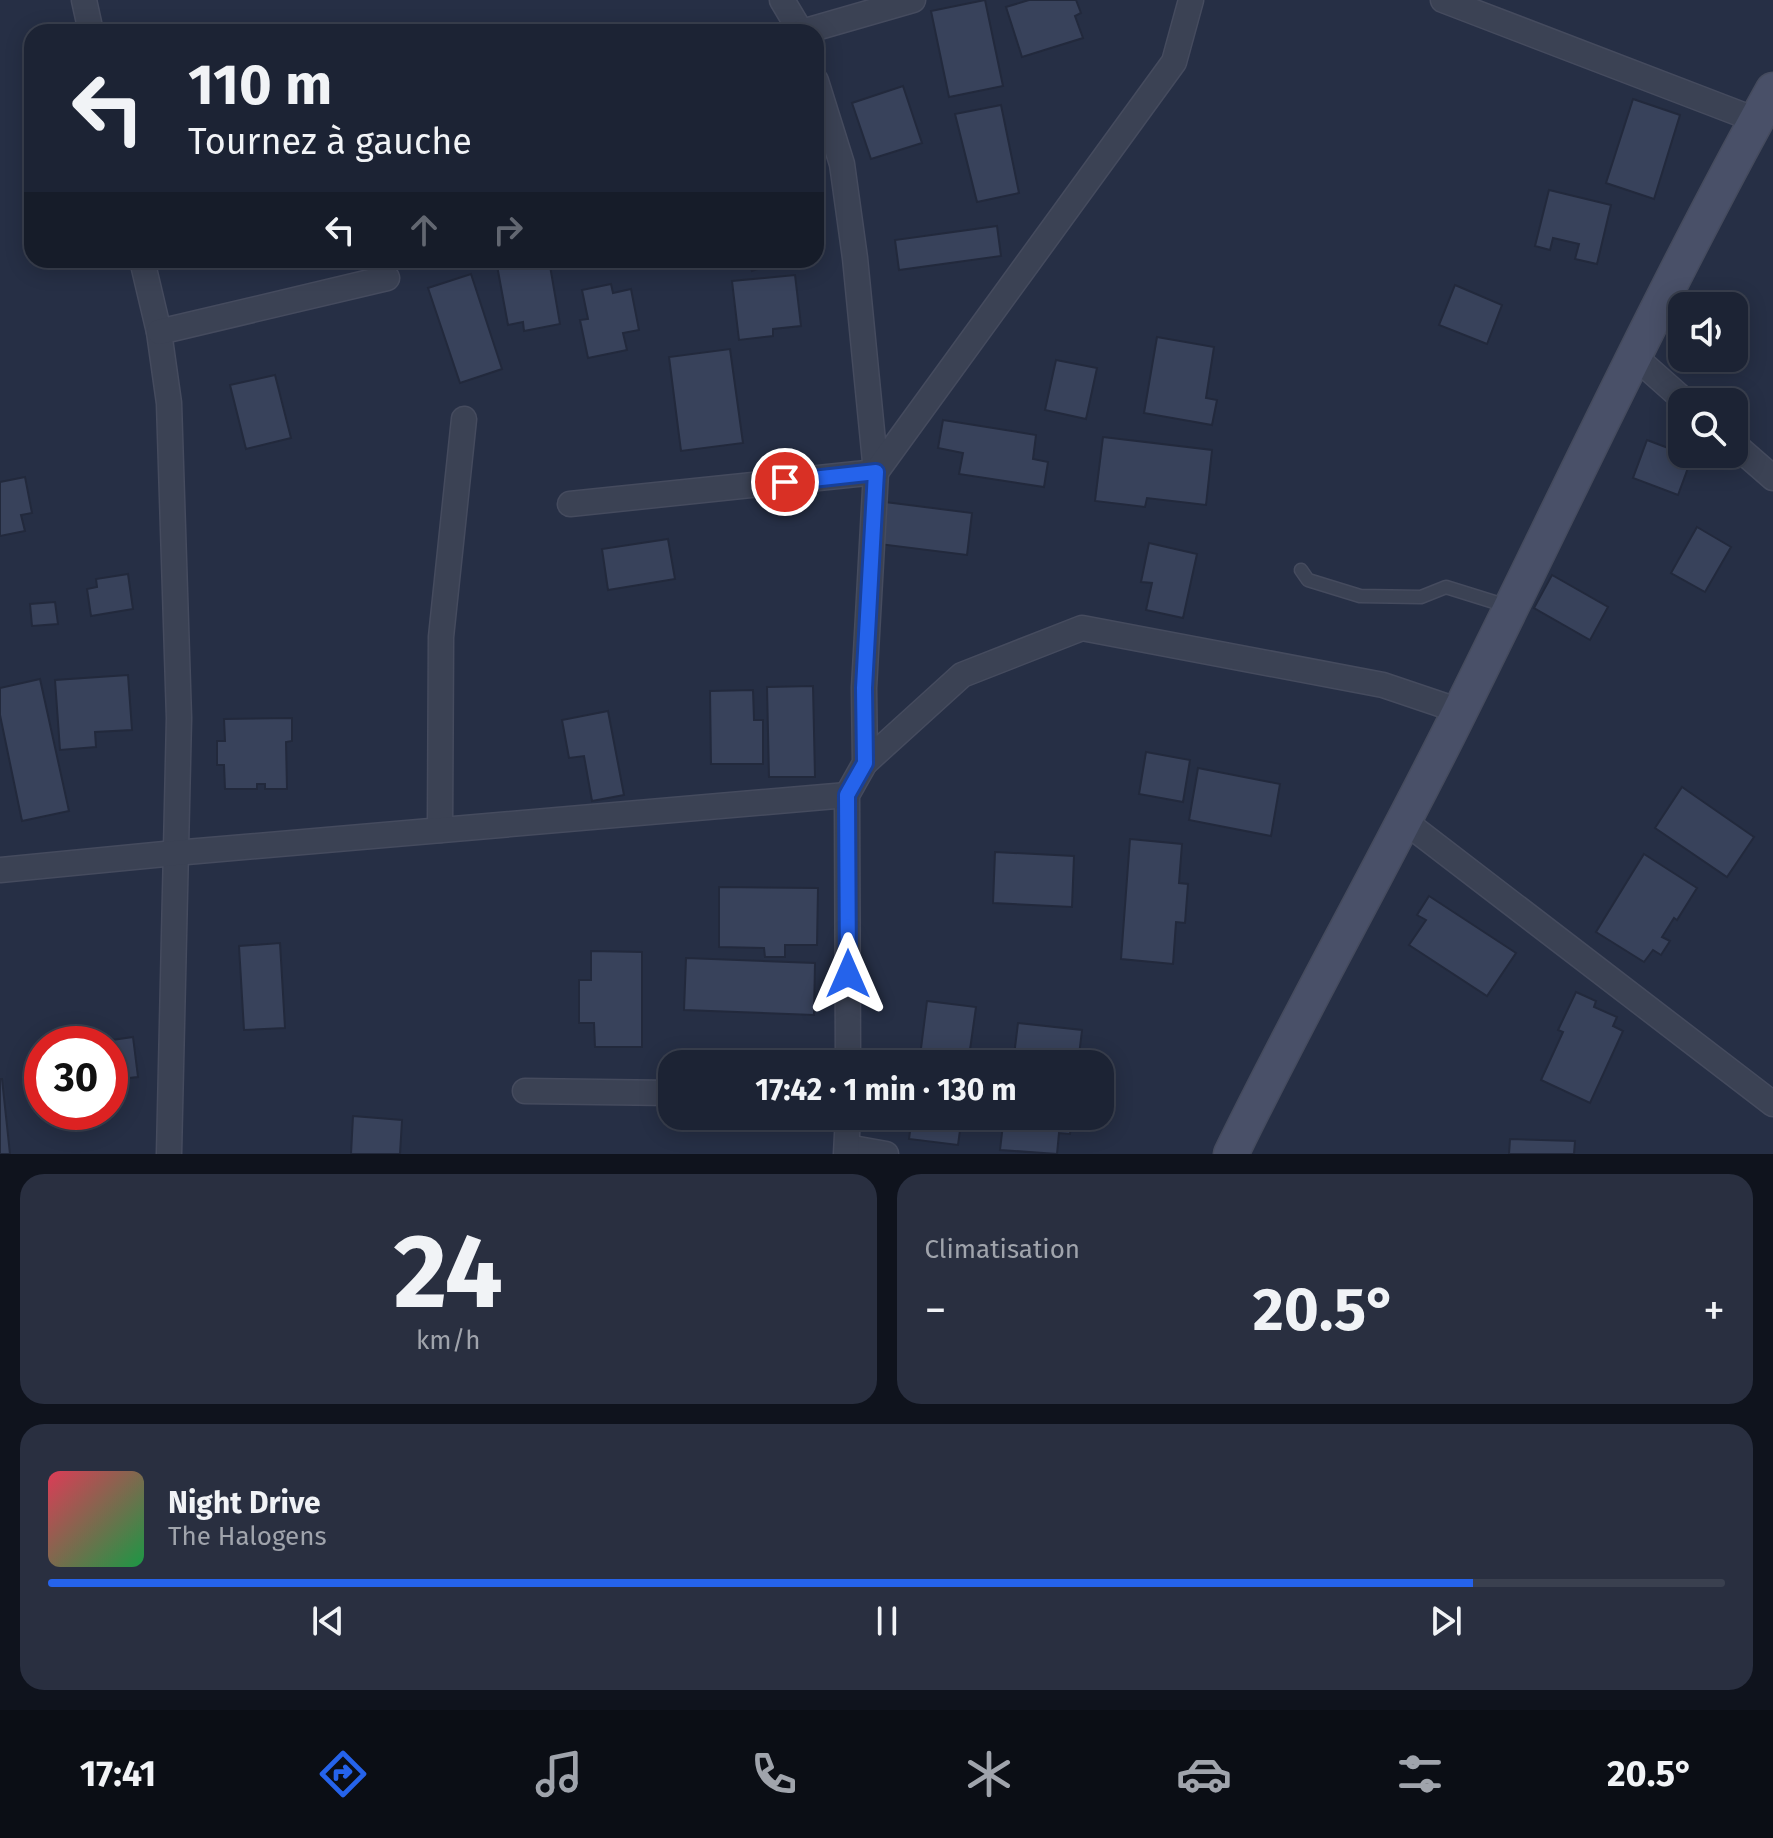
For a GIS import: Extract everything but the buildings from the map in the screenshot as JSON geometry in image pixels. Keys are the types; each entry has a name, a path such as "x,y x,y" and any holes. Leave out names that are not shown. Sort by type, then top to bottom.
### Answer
{"main road":[{"path":"1231,1154 1460,711 1633,355 1773,90"}],"street":[{"path":"84,0 89,24"},
{"path":"782,0 796,24"},
{"path":"824,25 913,0"},
{"path":"570,504 876,472 1174,62 1191,0"},
{"path":"1443,0 1756,120"},
{"path":"824,107 842,164 855,258 876,472 864,688 865,763"},
{"path":"144,268 159,332 169,403 175,576 179,718 169,1154"},
{"path":"159,332 387,278"},
{"path":"1633,355 1670,388"},
{"path":"440,830 441,637 464,419"},
{"path":"1748,456 1773,478"},
{"path":"848,1050 847,795 865,763 962,675 1082,628 1383,685 1460,711"},
{"path":"0,870 847,795"},
{"path":"1403,820 1773,1104"},
{"path":"525,1091 658,1093"},
{"path":"848,1130 847,1150 886,1154"}],"lane":[{"path":"1301,570 1308,580 1360,596 1421,597 1446,587 1510,607"}],"route":[{"path":"785,482 876,472 864,688 865,763 847,795 848,974"}]}
